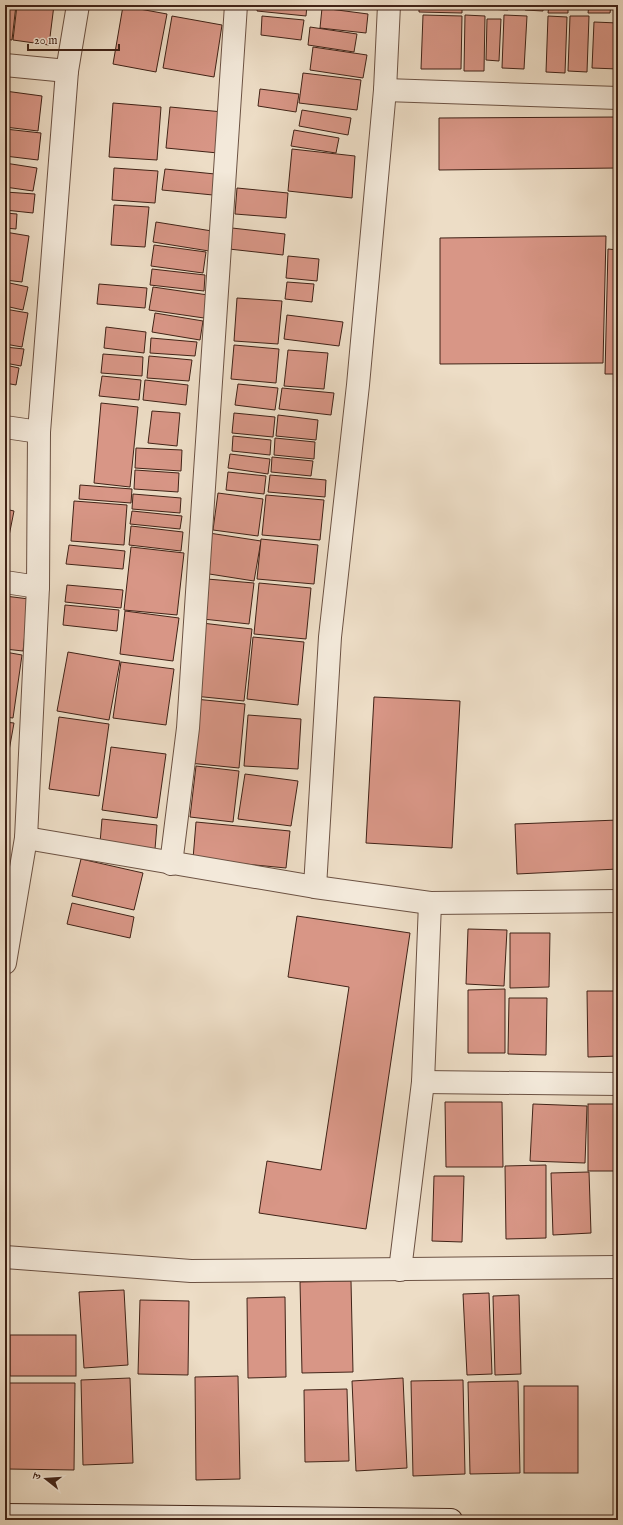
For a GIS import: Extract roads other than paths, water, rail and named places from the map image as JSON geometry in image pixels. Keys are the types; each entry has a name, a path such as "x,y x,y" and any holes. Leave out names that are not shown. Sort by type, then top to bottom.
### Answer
{"street":[{"path":"5,963 26,838 38,587 39,432 67,71 78,5"},
{"path":"171,864 188,728 236,5"},
{"path":"315,887 330,638 358,377 385,90 389,5"},
{"path":"5,65 67,71"},
{"path":"385,90 618,98"},
{"path":"5,427 39,432"},
{"path":"5,582 38,587"},
{"path":"26,838 171,864 315,887 430,902 618,901"},
{"path":"400,1270 423,1082 430,902"},
{"path":"423,1082 618,1084"},
{"path":"5,1257 191,1271 618,1267"},
{"path":"5,1514 199,1519 452,1520"}]}
